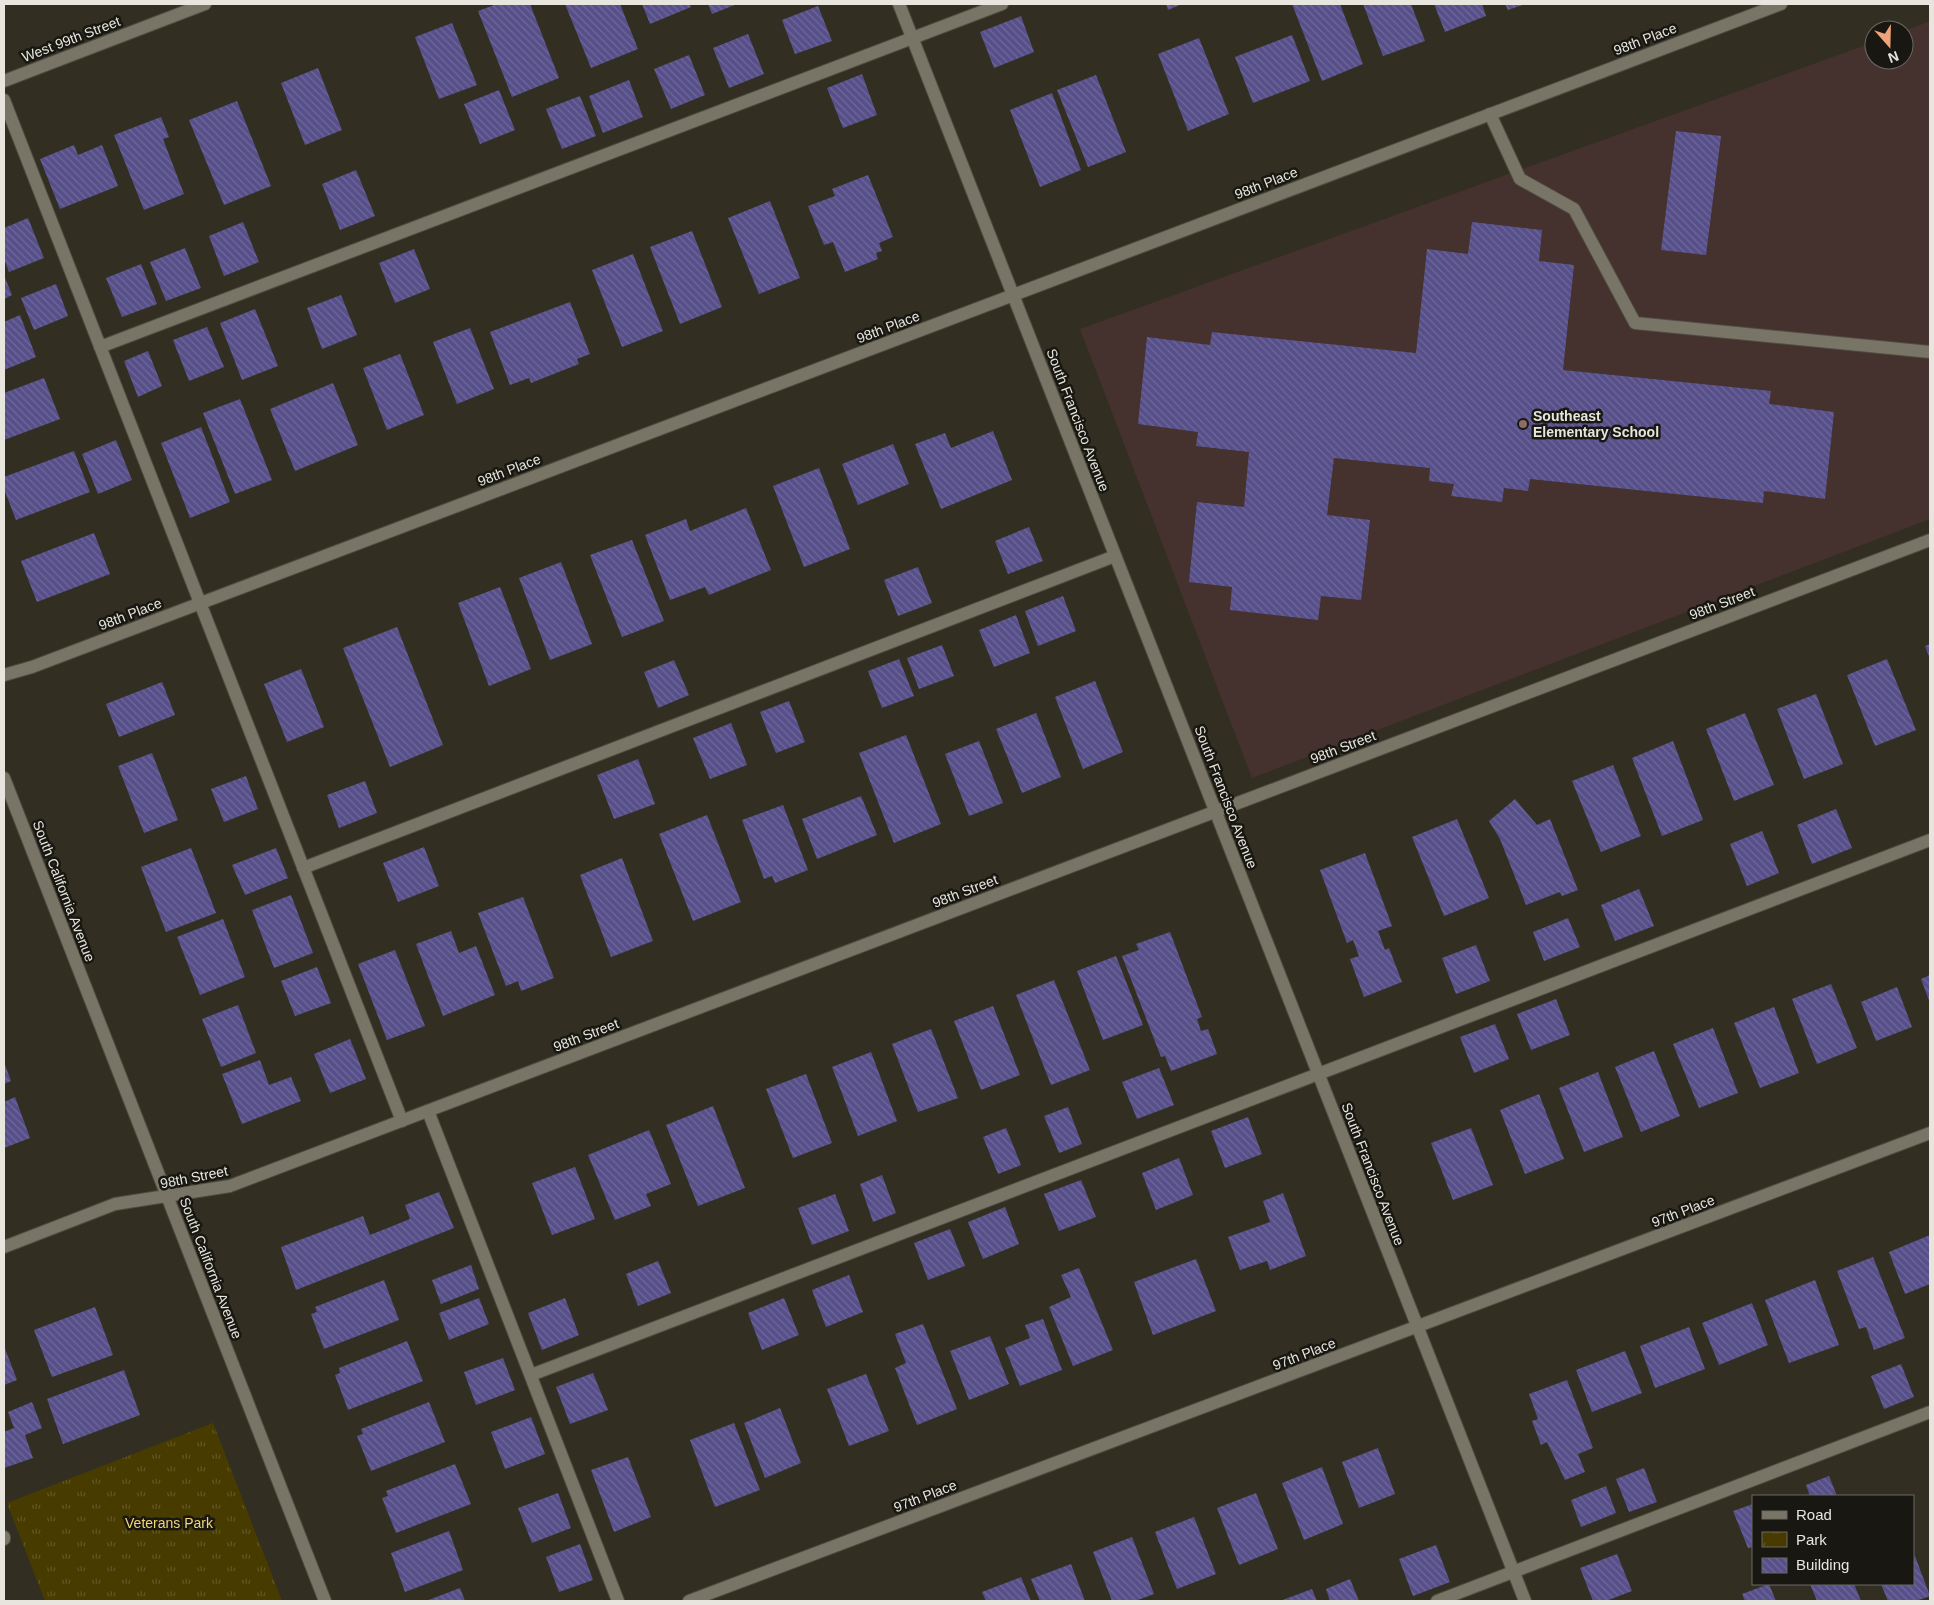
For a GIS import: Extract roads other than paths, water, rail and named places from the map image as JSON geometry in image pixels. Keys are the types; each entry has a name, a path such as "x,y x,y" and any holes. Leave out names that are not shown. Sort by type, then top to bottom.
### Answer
{"street":[{"name":"West 99th Street","path":"4,81 205,4"},
{"name":"South Francisco Avenue","path":"899,4 1524,1601"},
{"path":"100,346 1002,4"},
{"name":"98th Place","path":"4,675 32,667 200,604 1781,4"},
{"path":"4,100 402,1121"},
{"path":"1490,114 1520,180 1574,209 1635,323 1930,352"},
{"name":"98th Street","path":"4,1247 115,1204 168,1198 230,1186 1930,540"},
{"path":"303,868 1115,556"},
{"name":"South California Avenue","path":"4,778 325,1601"},
{"path":"531,1375 1930,840"},
{"path":"428,1111 618,1601"},
{"name":"97th Place","path":"689,1601 1930,1134"},
{"path":"1437,1601 1930,1412"}],"place":[{"name":"Southeast Elementary School","path":"1523,424"}],"park label":[{"name":"Veterans Park","path":"169,1523"}]}
